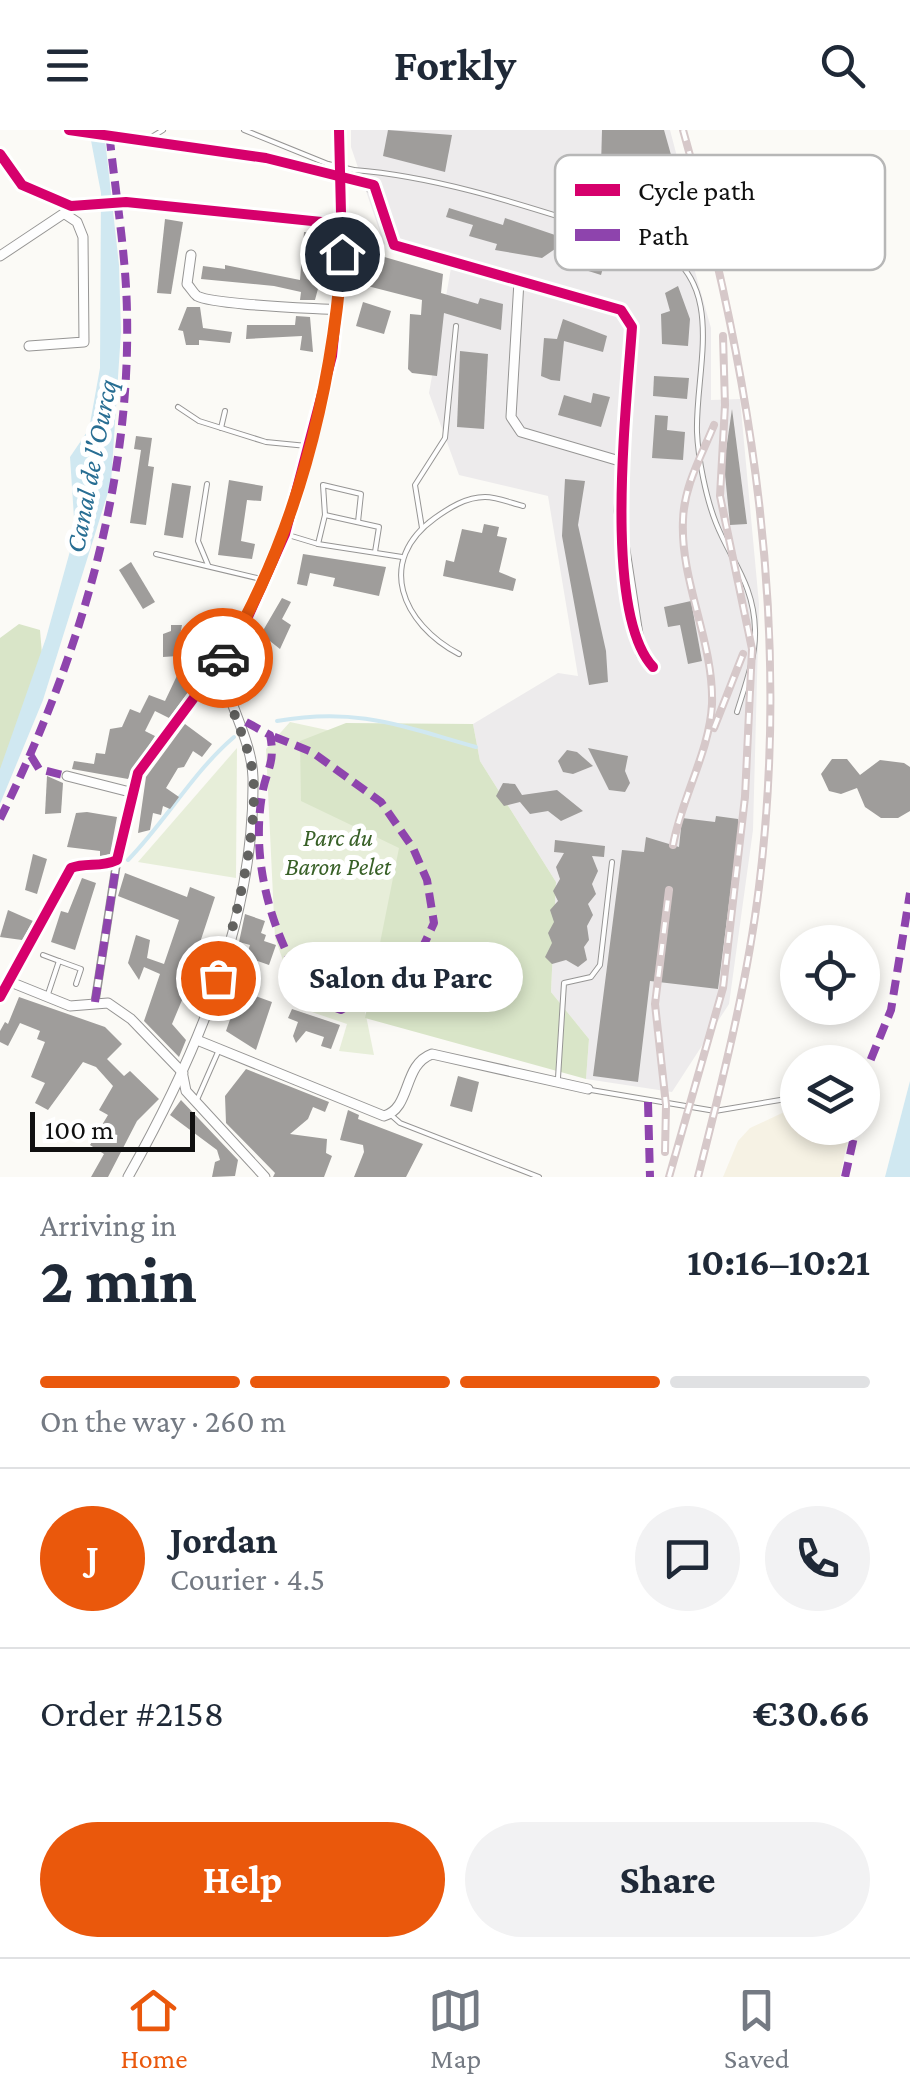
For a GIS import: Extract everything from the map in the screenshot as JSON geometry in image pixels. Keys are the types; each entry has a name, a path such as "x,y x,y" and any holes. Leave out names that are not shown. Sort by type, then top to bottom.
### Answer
{"street":[{"path":"90,1003 130,792 148,758 222,660 266,580 285,534 332,356 341,224 339,130"},
{"path":"73,131 129,134 144,141 354,175 379,192 385,227 394,244 620,310 632,327 622,548 640,654 653,668"},
{"path":"0,154 22,184 73,208 83,237 84,342 29,346"},
{"path":"0,256 73,208 126,202 341,224"},
{"path":"191,255 187,284 198,296 230,305 248,301 338,310"},
{"path":"519,281 511,417 521,432 623,462"},
{"path":"128,1177 197,1040 244,886 253,778 222,660"},
{"path":"67,776 130,792"},
{"path":"0,998 71,868 82,864 100,868 117,860"},
{"path":"8,982 70,1006 108,1002 130,1018 183,1073 186,1090 265,1177"},
{"path":"197,1040 367,1110 391,1115 412,1068 432,1054 588,1089"}],"lane":[{"path":"144,141 162,130"},
{"path":"244,130 328,169"},
{"path":"354,175 388,173 555,218"},
{"path":"685,270 700,300 703,322 697,434 716,523 742,572 754,618 752,659 737,712"},
{"path":"422,528 415,484 445,438 456,326"},
{"path":"178,407 221,428 266,442 307,446"},
{"path":"221,428 225,411"},
{"path":"207,484 198,541 208,564"},
{"path":"318,544 324,515 323,485 361,494 358,522"},
{"path":"459,654 440,644 408,605 400,582 402,556 422,528 470,499 486,497 523,506"},
{"path":"324,515 379,527 375,552"},
{"path":"285,534 318,544 402,556"},
{"path":"156,554 266,580"},
{"path":"558,1083 564,983 591,977 600,966 612,862"},
{"path":"43,955 82,968 76,984"},
{"path":"47,997 59,960"},
{"path":"196,1102 219,1048"},
{"path":"588,1089 715,1111 780,1100"},
{"path":"391,1115 400,1123 539,1177"}],"shaded area":[{"path":"351,130 670,130 677,155 555,155 555,270 695,270 711,328 711,400 740,399 759,604 753,830 729,1004 672,1092 586,1079 589,1039 551,992 556,882 480,761 473,724 558,673 578,676 548,496 459,475 429,393 451,268 384,244 351,147"},
{"path":"780,1114 780,1145 847,1145 840,1177 723,1177 738,1141 750,1128"}],"green space":[{"path":"19,624 40,630 43,666 0,776 0,638"},
{"name":"Parc du Baron Pelet","path":"290,722 341,733 413,839 364,1006 374,1055 339,1051 347,1024 300,1008 275,938 266,749"},
{"path":"346,723 473,724 480,761 556,882 551,992 589,1039 586,1079 365,1018 399,848 301,801 300,741"},
{"path":"237,748 236,878 138,862"}],"water":[{"name":"Canal de l'Ourcq","path":"89,130 104,130 119,265 121,332 111,483 43,700 0,804 0,769 46,638 75,533 70,457 89,429 100,368 101,193"},
{"path":"910,1081 910,1177 885,1177"}],"building":[{"path":"388,130 452,135 445,172 383,156"},
{"path":"602,130 664,130 671,155 601,155"},
{"path":"449,208 503,225 505,218 555,235 555,249 542,258 495,250 497,244 469,236 473,225 446,217"},
{"path":"165,219 183,222 171,294 157,293"},
{"path":"304,232 321,233 319,266 324,266 315,300 300,300 301,292 274,286 201,279 203,266 225,269 225,265 300,280"},
{"path":"350,247 443,274 441,293 478,304 480,298 503,304 501,330 444,313 437,376 412,373 408,369 410,314 421,315 422,300 348,281"},
{"path":"678,286 690,319 688,346 662,344 661,314 670,311 665,293"},
{"path":"363,302 391,311 384,334 356,326"},
{"path":"187,307 200,307 203,328 232,332 230,343 199,340 199,345 186,345 183,331 178,330"},
{"path":"296,316 310,317 313,352 300,350 302,336 246,339 247,325 295,325"},
{"path":"563,319 607,336 603,352 564,341 560,381 551,380 541,376 544,338 557,339"},
{"path":"460,351 488,354 484,429 457,427"},
{"path":"654,376 689,378 687,399 653,396"},
{"path":"593,393 610,397 601,427 558,415 564,395 591,403"},
{"path":"732,409 747,524 730,525 724,464"},
{"path":"655,415 668,416 667,430 685,432 683,460 652,458"},
{"path":"136,436 152,438 148,466 154,467 146,525 130,523 141,450 134,449"},
{"path":"565,479 585,481 578,525 606,651 608,682 589,685 562,536"},
{"path":"229,480 263,486 261,501 247,500 241,541 255,544 252,559 218,555"},
{"path":"172,483 191,486 183,538 164,535"},
{"path":"484,524 499,527 497,536 507,538 499,572 516,579 513,591 443,576 446,560 454,562 462,529 482,533"},
{"path":"303,554 386,567 379,596 333,586 335,578 310,573 307,586 297,584"},
{"path":"131,562 155,602 143,609 119,570"},
{"path":"282,598 291,602 282,619 291,625 280,649 261,634"},
{"path":"691,601 702,661 688,664 680,625 668,627 664,607"},
{"path":"200,614 240,615 213,659 201,651 191,675 198,679 169,718 155,711 145,731 155,736 128,779 72,769 74,761 94,764 96,753 105,754 110,729 122,727 130,709 140,713 149,695 165,701 183,663 176,660 178,656 163,657 163,634 171,631 171,625 182,625 178,646 192,649"},
{"path":"185,724 212,744 202,757 193,751 184,767 178,768 166,788 179,797 170,809 163,806 161,815 153,813 150,830 138,833 146,777"},
{"path":"588,748 628,756 625,771 630,783 625,792 609,790"},
{"path":"567,750 577,752 593,766 573,774 563,772 558,761"},
{"path":"832,759 847,759 860,775 880,760 910,767 910,811 898,818 881,818 865,807 857,788 841,794 829,791 821,774"},
{"path":"47,776 63,783 61,813 45,814"},
{"path":"503,783 515,784 522,795 557,790 583,811 561,821 548,811 530,814 520,802 504,806 496,796"},
{"path":"76,813 117,817 110,854 100,856 100,851 67,847"},
{"path":"716,816 738,819 739,825 718,989 650,981 638,1082 593,1076 622,850 644,852 646,837 679,847 682,818 715,822"},
{"path":"555,840 605,846 604,857 592,856 598,871 592,884 596,894 588,904 593,915 584,947 587,960 578,967 566,960 552,964 545,957 552,943 548,933 554,922 550,910 558,901 553,891 560,879 556,867 564,853 554,852"},
{"path":"33,854 47,859 37,894 25,890"},
{"path":"125,873 187,897 190,887 215,897 191,970 209,977 202,997 185,993 172,1024 186,1040 179,1057 144,1021 160,974 144,967 139,980 128,963 136,935 150,940 147,958 164,964 179,920 118,896"},
{"path":"82,878 96,883 75,950 51,942 61,911 68,913"},
{"path":"8,910 33,921 22,940 0,937"},
{"path":"245,914 265,921 261,933 266,935 264,941 276,945 269,965 246,957 250,945 239,942"},
{"path":"225,985 272,1002 256,1050 226,1031 234,1008 219,1003"},
{"path":"19,997 105,1027 122,1044 107,1059 124,1076 130,1071 159,1099 137,1121 108,1177 91,1177 104,1154 90,1145 108,1115 99,1110 113,1086 96,1067 83,1062 48,1110 35,1103 45,1083 31,1077 45,1042 37,1039 40,1031 20,1023 8,1046 0,1042 0,1031 5,1022 8,1024"},
{"path":"292,1009 340,1025 331,1049 321,1046 324,1037 306,1031 296,1043 293,1036 298,1022 288,1018"},
{"path":"246,1069 329,1102 325,1112 313,1107 308,1119 290,1134 327,1139 326,1153 332,1156 324,1177 273,1177 275,1173 226,1123 225,1096"},
{"path":"458,1076 479,1082 472,1112 450,1106"},
{"path":"181,1100 238,1160 235,1176 212,1177 215,1162 220,1160 217,1150 170,1115"},
{"path":"348,1110 359,1115 358,1119 423,1144 406,1177 354,1177 364,1152 363,1145 340,1140"}],"waterway":[{"path":"277,721 331,716 378,721 476,747"},
{"path":"128,860 205,766 234,737"}],"railway":[{"path":"683,130 690,155"},
{"path":"698,1177 748,960 768,790 767,599 759,505 746,411 718,270"},
{"path":"669,1177 723,988 745,797 752,649 720,496 725,405 723,336"},
{"path":"673,845 706,739 712,704 708,658 683,543 683,520 690,483 714,425"},
{"path":"714,728 743,654"},
{"path":"665,1152 666,1105 655,1004 669,890"}],"marked path":[{"path":"0,819 28,760 75,637 94,574 120,444 127,313 109,131"},
{"path":"246,722 270,735 272,745 259,822 259,849 268,902 287,953 314,1000 341,1010 412,970 434,923 427,880 413,848 381,802 312,752 270,735"},
{"path":"31,756 39,769 67,776"},
{"path":"95,1002 117,860"},
{"path":"877,1045 891,1010 910,893"},
{"path":"648,1102 650,1177"},
{"path":"845,1177 852,1145"}],"cycle path":[{"path":"69,130 266,158 374,185 394,245 621,310 632,327 623,453 623,555 637,640 653,667"},
{"path":"0,997 71,868 117,860 138,773 222,660 247,619 285,534 332,356 342,254 339,130"},
{"path":"0,154 22,185 71,206 126,202 341,224"}],"way so far":[{"path":"218,978 244,886 253,778 223,677 223,658"}],"place":[{"name":"Salon du Parc","path":"218,978"}],"route":[{"path":"223,658 266,580 285,534 332,356 342,254"}]}
